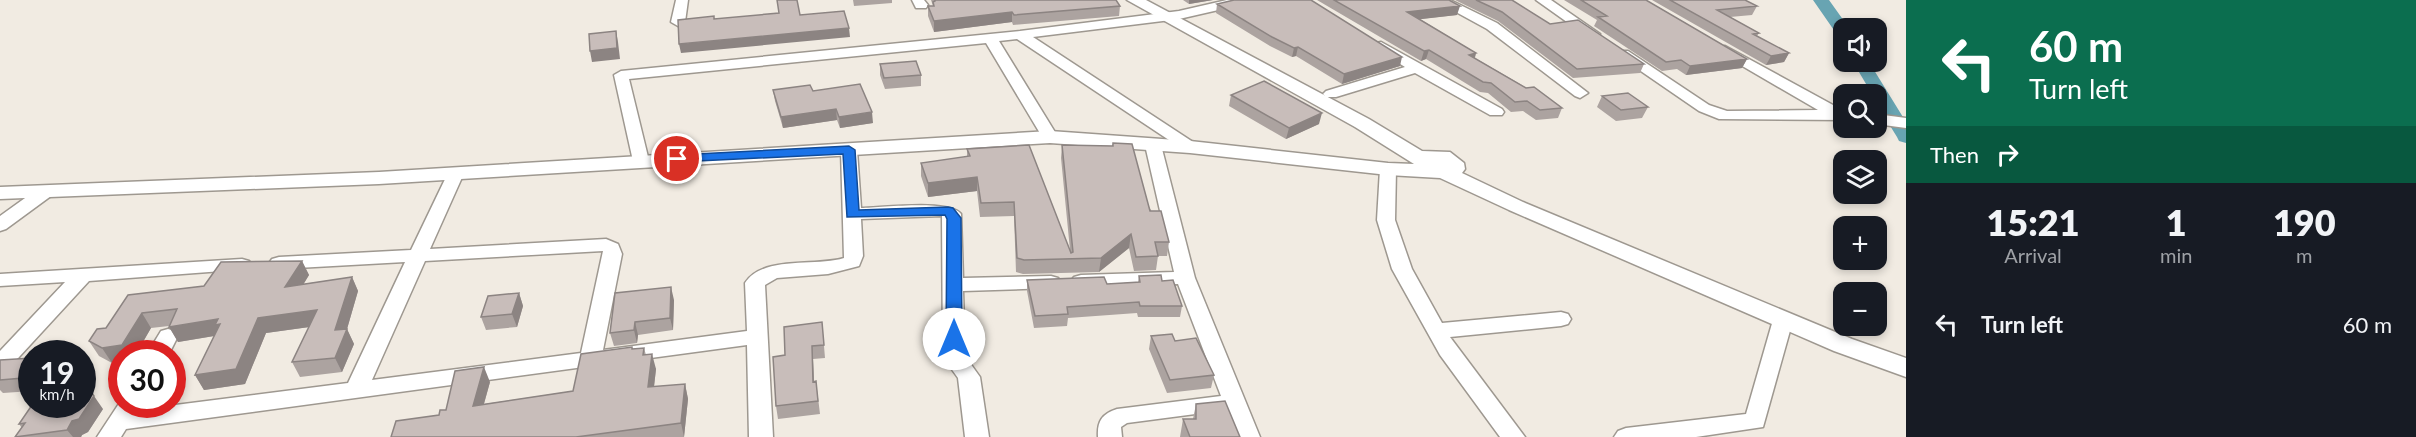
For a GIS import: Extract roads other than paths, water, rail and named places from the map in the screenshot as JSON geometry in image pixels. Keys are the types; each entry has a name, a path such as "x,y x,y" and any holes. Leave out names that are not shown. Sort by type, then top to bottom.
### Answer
{"street":[{"path":"678,22 682,0"},
{"path":"1135,0 1331,94 1367,121"},
{"path":"1153,0 1171,16 1367,121 1438,165 1783,320 1906,368"},
{"path":"641,161 621,75 1020,35 1171,16 1244,0"},
{"path":"1440,0 1492,26 1580,93"},
{"path":"1542,0 1704,108 1725,116 1745,118 1833,116"},
{"path":"1020,35 1190,147"},
{"path":"1366,37 1496,112"},
{"path":"990,38 1050,137"},
{"path":"1708,40 1833,111"},
{"path":"1331,94 1417,68"},
{"path":"1887,121 1906,123"},
{"path":"0,193 456,173 1050,137 1190,147 1388,169 1438,165"},
{"path":"1153,145 1185,278 1248,437"},
{"path":"761,437 755,283 759,277 775,272 837,267 852,262 854,256 849,150"},
{"path":"1388,169 1386,208 1390,234 1402,269 1435,331 1513,437"},
{"path":"356,390 456,173"},
{"path":"0,225 45,192"},
{"path":"852,214 948,211 954,218 954,357 969,377 977,437"},
{"path":"1548,215 1906,353"},
{"path":"0,280 606,244 611,248 613,254 590,360"},
{"path":"0,364 84,274"},
{"path":"954,285 1185,278"},
{"path":"1435,331 1561,320"},
{"path":"1626,437 1755,421 1783,320"},
{"path":"119,421 756,337"},
{"path":"1110,437 1109,425 1114,418 1233,402"}],"waterway":[{"path":"1821,0 1834,18"},
{"path":"1867,72 1906,137"}]}
